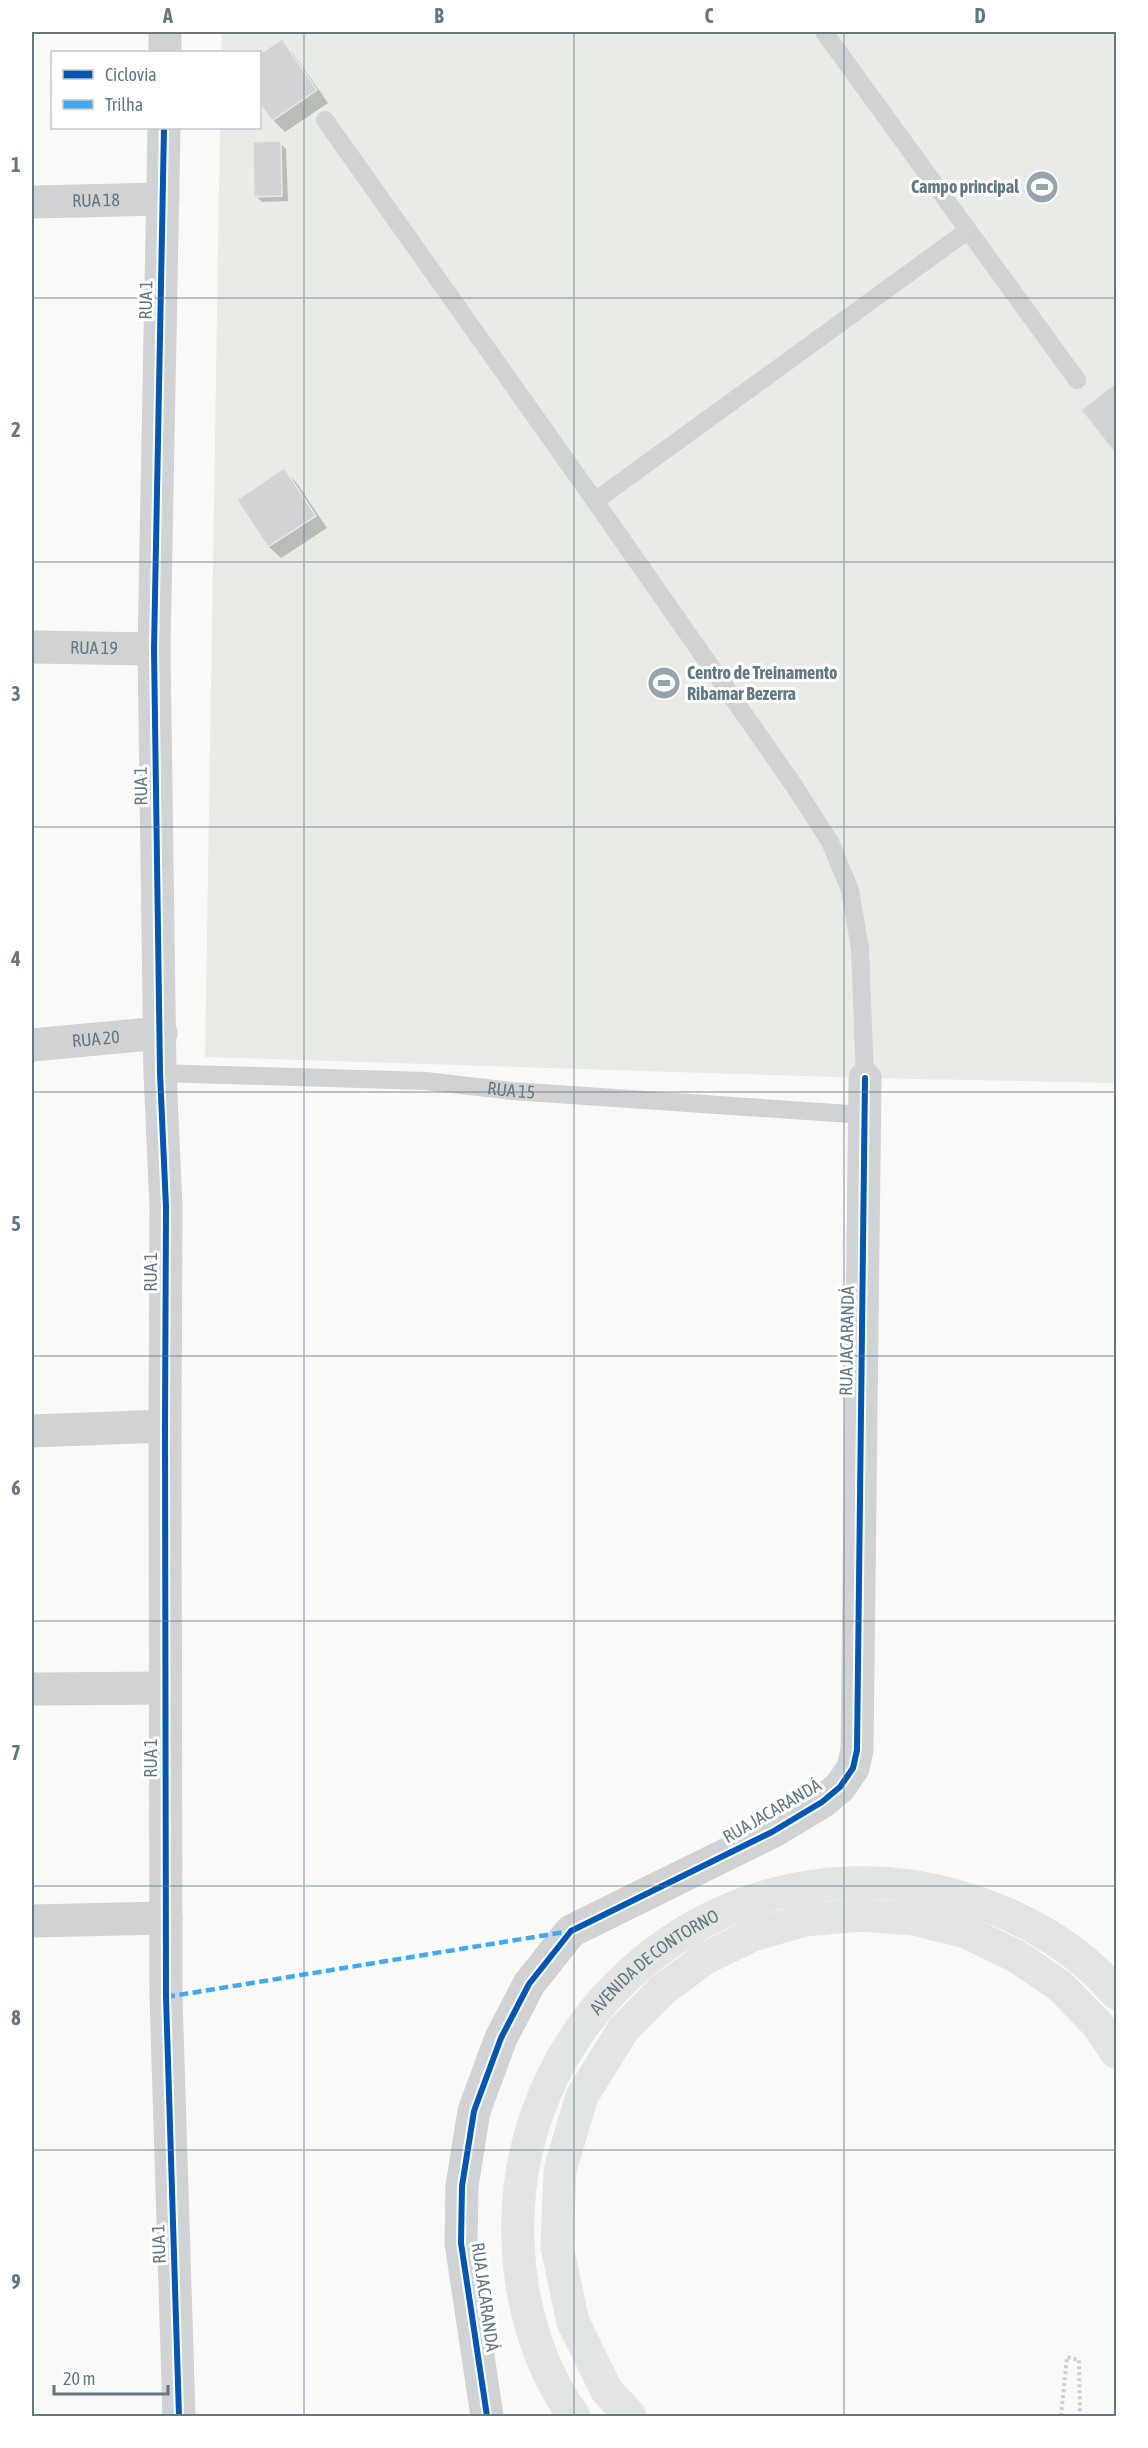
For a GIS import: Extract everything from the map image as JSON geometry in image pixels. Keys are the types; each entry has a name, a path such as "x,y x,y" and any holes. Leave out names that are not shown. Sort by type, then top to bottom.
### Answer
{"main road":[{"name":"AVENIDA DE CONTORNO","path":"574,2416 561,2397 534,2338 519,2274 517,2210 527,2145 548,2083 581,2027 624,1978 650,1957 676,1937 734,1907 798,1888 864,1882 930,1888 993,1906 1052,1936 1103,1978 1116,1993"},
{"name":"AVENIDA DE CONTORNO","path":"630,2416 607,2391 573,2322 556,2247 560,2170 582,2096 623,2030 661,1991 704,1959 753,1935 805,1920 860,1914 914,1919 966,1932 1016,1956 1060,1986 1098,2025 1116,2052"}],"street":[{"path":"165,32 165,51"},
{"name":"RUA 1","path":"164,129 154,649 160,1073 166,1207 166,1918 179,2416"},
{"name":"RUA 18","path":"32,202 163,199"},
{"name":"RUA 19","path":"32,647 154,649"},
{"name":"RUA 20","path":"32,1044 160,1034"},
{"name":"RUA JACARANDÁ","path":"487,2416 461,2243 462,2187 474,2111 501,2038 529,1984 571,1931 772,1832 822,1802 840,1787 853,1768 857,1750 865,1078"},
{"path":"32,1431 165,1426"},
{"path":"32,1689 165,1688"},
{"path":"32,1921 166,1918"}],"lane":[{"path":"824,32 1077,380"},
{"path":"325,120 596,501 789,777 830,842 850,890 860,949 865,1078"},
{"path":"596,501 967,231"},
{"name":"RUA 15","path":"160,1073 426,1081 512,1091 865,1115"}],"path":[{"path":"1061,2416 1067,2356 1079,2360 1080,2416"}],"shaded area":[{"name":"Centro de Treinamento Ribamar Bezerra","path":"222,32 1116,32 1116,1083 865,1078 205,1057 220,129 261,129 261,51 221,51"}],"building":[{"path":"282,39 317,90 272,121 261,105 261,53"},
{"path":"281,141 282,196 254,197 253,142"},
{"path":"1116,383 1116,452 1115,453 1081,410"},
{"path":"284,468 316,516 268,547 237,500"}],"marked path":[{"path":"166,1997 571,1931"}],"cycle path":[{"path":"164,129 154,649 160,1073 166,1207 166,1997 179,2416"},
{"path":"487,2416 461,2243 462,2186 474,2111 501,2038 529,1984 571,1931 772,1832 822,1802 840,1787 853,1768 857,1750 865,1078"}],"place":[{"name":"Campo principal","path":"1042,187"},
{"name":"Centro de Treinamento Ribamar Bezerra","path":"664,683"}]}
